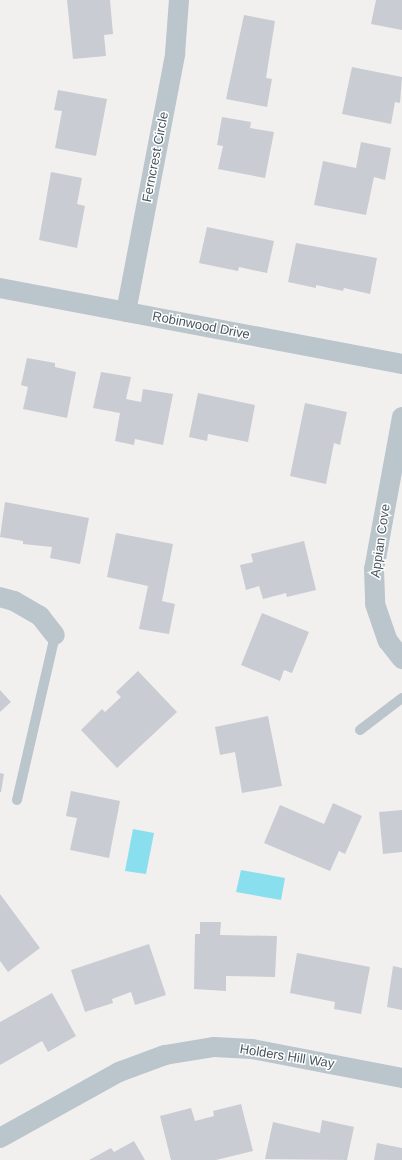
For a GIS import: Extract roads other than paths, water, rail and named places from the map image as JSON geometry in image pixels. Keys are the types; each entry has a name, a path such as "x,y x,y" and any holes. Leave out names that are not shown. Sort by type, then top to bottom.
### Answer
{"street":[{"name":"Ferncrest Circle","path":"126,312 175,54 179,0"},
{"name":"Robinwood Drive","path":"0,288 402,364"},
{"name":"Appian Cove","path":"402,417 374,569 375,604 388,641 402,659"},
{"path":"0,597 14,600 40,616 55,635"},
{"name":"Holders Hill Way","path":"0,1138 119,1072 165,1055 214,1047 252,1049 402,1078"}],"lane":[{"path":"17,800 55,635"},
{"path":"360,730 402,698"}],"water":[{"path":"133,829 154,833 146,874 125,871"},
{"path":"241,870 285,878 281,900 236,892"}]}
